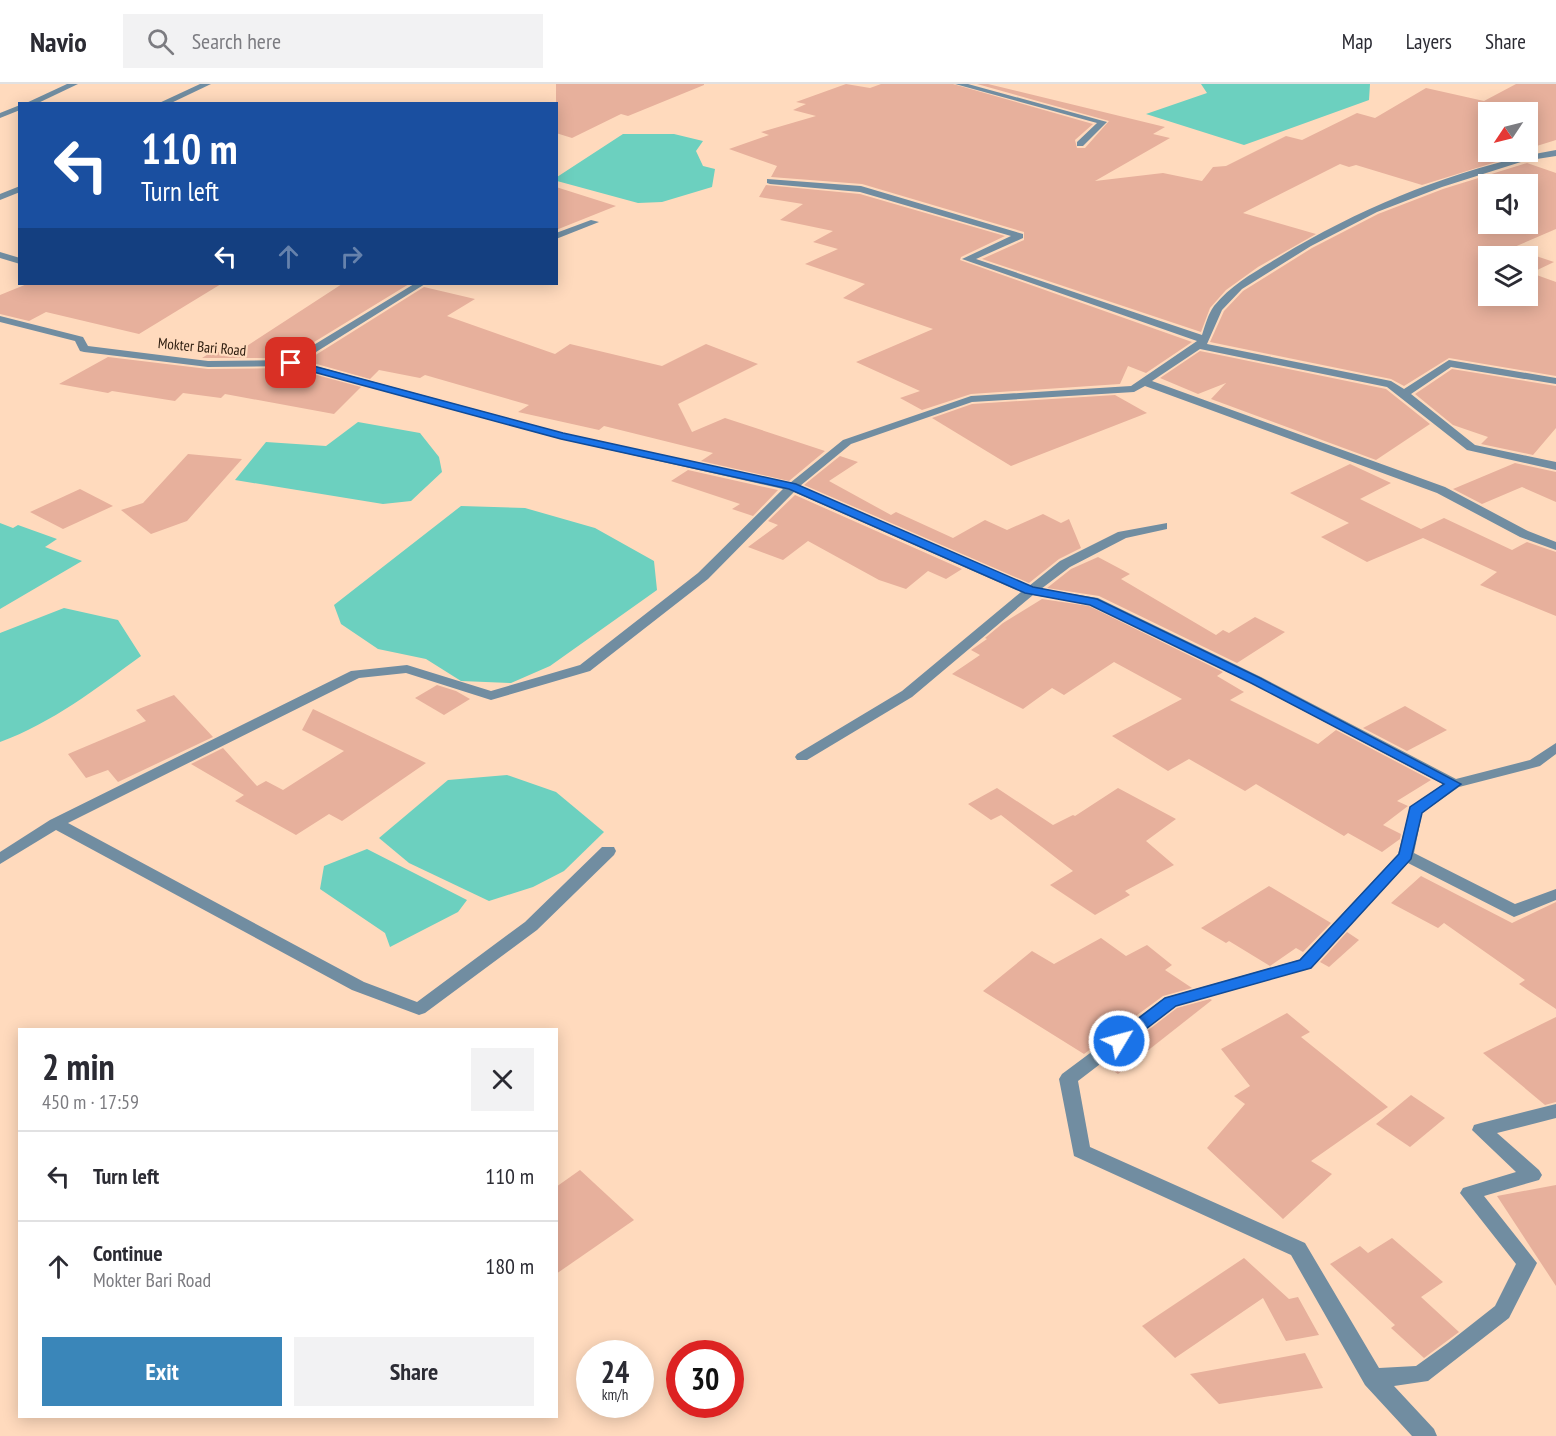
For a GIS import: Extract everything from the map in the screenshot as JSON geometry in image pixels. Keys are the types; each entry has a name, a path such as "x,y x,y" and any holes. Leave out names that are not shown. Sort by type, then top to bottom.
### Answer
{"street":[{"path":"33,102 74,84"},
{"path":"165,102 207,84"},
{"path":"959,84 1103,122 1080,144"},
{"path":"0,116 18,108"},
{"path":"0,858 56,823 356,674 407,669 491,696 585,668 703,576 792,487 847,442 971,399 1134,389 1202,343 1217,309 1238,287 1308,244 1374,210 1439,185 1523,159 1556,153"},
{"path":"770,181 861,189 1020,236 967,260 1202,343 1391,384 1472,448 1556,466"},
{"path":"0,197 18,190"},
{"path":"558,235 594,222"},
{"path":"0,255 18,260"},
{"path":"291,363 418,285"},
{"name":"Mokter Bari Road","path":"0,319 79,339 84,349 102,352 208,364 291,363 561,436 792,487 1030,591 1093,602 1256,680 1454,784"},
{"path":"1404,394 1449,363 1556,381"},
{"path":"1144,382 1441,490 1524,534 1556,546"},
{"path":"802,757 907,694 1065,564 1122,536 1163,526"},
{"path":"1426,1436 1373,1378 1298,1249 1081,1151 1068,1079 1170,1002 1305,964 1406,855 1415,811 1454,784 1535,763 1556,747"},
{"path":"56,823 358,987 419,1009 531,926 608,851"},
{"path":"1406,855 1515,911 1556,894"},
{"path":"1373,1378 1420,1375 1502,1312 1527,1263 1470,1193 1532,1175 1481,1130 1556,1111"}],"water":[{"path":"1201,84 1370,84 1369,100 1244,145 1146,114 1207,93"},
{"path":"623,134 674,134 703,141 696,151 703,166 715,169 712,187 662,202 638,203 558,181 558,176"},
{"path":"358,422 420,433 439,457 442,472 411,501 383,504 235,480 266,442 326,446"},
{"path":"461,506 525,508 595,528 654,561 657,590 550,666 511,683 461,681 426,659 378,649 341,624 334,605"},
{"path":"0,523 13,528 18,525 57,539 45,547 82,561 0,609"},
{"path":"64,608 118,620 141,656 56,715 0,742 0,633"},
{"path":"507,775 556,792 604,832 564,871 533,887 489,901 409,863 379,838 448,780"},
{"path":"367,849 467,900 458,912 390,947 385,933 320,889 324,866"}],"building":[{"path":"556,84 704,84 628,116 621,114 572,138 558,134 558,102 556,102"},
{"path":"846,84 870,88 881,84 953,84 1093,124 1075,140 1077,148 1085,148 1109,121 977,84 988,84 1165,127 1153,134 1170,138 1095,181 1163,173 1202,181 1213,167 1226,166 1286,136 1302,140 1357,113 1375,118 1426,88 1484,101 1516,84 1556,84 1556,140 1538,146 1538,102 1478,102 1478,162 1496,162 1422,185 1356,165 1349,167 1340,164 1243,213 1316,234 1258,267 1226,290 1210,308 1201,332 982,259 1024,240 1024,232 862,184 771,177 777,166 729,149 769,135 761,132 816,116 793,110 806,104 796,102"},
{"path":"1527,163 1556,173 1556,229 1517,246 1478,246 1478,306 1538,306 1538,276 1556,282 1556,376 1449,358 1404,386 1391,379 1210,342 1224,311 1243,291 1312,248 1378,214 1478,178 1478,234 1538,234 1538,174 1491,174"},
{"path":"766,185 860,194 1005,236 961,257 960,260 1192,342 1146,373 1128,366 1120,384 971,394 922,410 900,398 920,391 856,362 933,329 843,298 865,284 805,264 838,249 813,242 833,231 780,220 803,204 759,197"},
{"path":"558,188 616,206 558,229"},
{"path":"1538,257 1554,262 1538,270"},
{"path":"25,285 219,285 139,334 46,312 29,321 0,314 0,295"},
{"path":"340,285 407,285 288,358 202,358 213,351 233,355"},
{"path":"424,287 475,299 447,316 555,354 570,344 662,366 706,344 758,364 678,404 692,432 725,418 825,451 789,481 701,461 713,453 604,426 599,430 518,412 529,405 425,375 420,378 379,370 370,379 306,361"},
{"path":"1200,351 1386,389 1430,424 1376,460 1211,399 1226,383 1198,394 1160,378"},
{"path":"108,357 208,369 291,368 361,387 334,414 225,394 221,398 183,393 175,401 59,384"},
{"path":"1452,369 1556,386 1556,428 1533,455 1481,444 1488,437 1453,425 1415,394"},
{"path":"1115,395 1147,413 1011,466 932,418 972,404"},
{"path":"188,454 242,459 187,521 151,534 121,510 143,503"},
{"path":"840,456 858,462 829,481 891,515 896,512 953,538 985,520 1007,530 1043,514 1061,523 1069,519 1081,548 1059,559 1029,583 804,485"},
{"path":"1515,463 1556,472 1556,502 1522,487 1482,504 1453,489"},
{"path":"1350,464 1391,483 1360,499 1421,529 1444,518 1512,550 1527,542 1556,552 1556,616 1480,585 1497,572 1423,538 1367,562 1321,537 1349,523 1290,493"},
{"path":"688,470 778,490 753,516 732,509 740,504 671,481"},
{"path":"80,489 113,506 63,529 30,512"},
{"path":"795,495 962,569 946,579 928,571 906,589 879,580 808,541 783,560 748,547 778,525 768,521"},
{"path":"1098,557 1130,574 1121,579 1216,635 1223,630 1229,633 1255,617 1285,632 1237,663 1099,596 1047,588 1071,569"},
{"path":"1042,599 1089,606 1223,672 1217,676 1244,692 1230,700 1318,744 1336,730 1431,780 1397,801 1408,806 1383,825 1401,834 1400,839 1382,852 1348,833 1344,836 1256,784 1245,791 1189,759 1168,771 1112,736 1182,699 1114,662 1064,695 1052,688 1023,709 952,674 980,655 971,650 987,639 985,638 1003,623"},
{"path":"437,685 456,691 470,699 444,715 415,698"},
{"path":"174,695 213,737 118,782 108,770 86,778 68,754 146,721 136,710"},
{"path":"1405,706 1447,730 1407,751 1363,728"},
{"path":"313,709 426,763 342,821 329,814 296,835 235,801 244,795 191,764 223,748 257,786 266,781 283,790 344,751 302,730"},
{"path":"997,788 1053,825 1075,816 1118,788 1176,819 1146,841 1174,865 1125,891 1130,895 1095,915 1050,885 1073,871 1001,815 991,820 968,804"},
{"path":"1421,876 1512,923 1556,902 1556,1009 1519,984 1525,980 1444,923 1438,928 1391,903"},
{"path":"1269,886 1331,923 1303,952 1296,948 1270,966 1229,941 1226,943 1201,928"},
{"path":"1347,932 1359,940 1329,967 1320,962"},
{"path":"1101,938 1126,956 1147,945 1172,965 1165,970 1192,988 1163,996 1084,1054 983,991 1032,951 1054,964"},
{"path":"1212,1000 1118,1074 1104,1064 1177,1008"},
{"path":"1287,1013 1310,1032 1301,1037 1388,1107 1311,1161 1332,1174 1283,1219 1207,1148 1245,1104 1234,1096 1250,1086 1221,1049"},
{"path":"1556,1017 1556,1102 1545,1105 1483,1053"},
{"path":"1411,1095 1445,1118 1410,1147 1376,1124"},
{"path":"580,1170 634,1220 558,1273 558,1186"},
{"path":"1556,1185 1556,1286 1497,1196"},
{"path":"1392,1238 1443,1282 1421,1297 1459,1332 1424,1358 1391,1328 1395,1325 1330,1264 1360,1246 1368,1253"},
{"path":"1244,1258 1289,1299 1298,1297 1319,1335 1286,1341 1263,1298 1175,1358 1142,1326"},
{"path":"1305,1353 1323,1388 1219,1404 1190,1374"}],"route":[{"path":"291,363 561,436 792,487 1030,591 1093,602 1256,680 1454,784 1415,811 1406,855 1305,964 1170,1002 1119,1041"}]}
